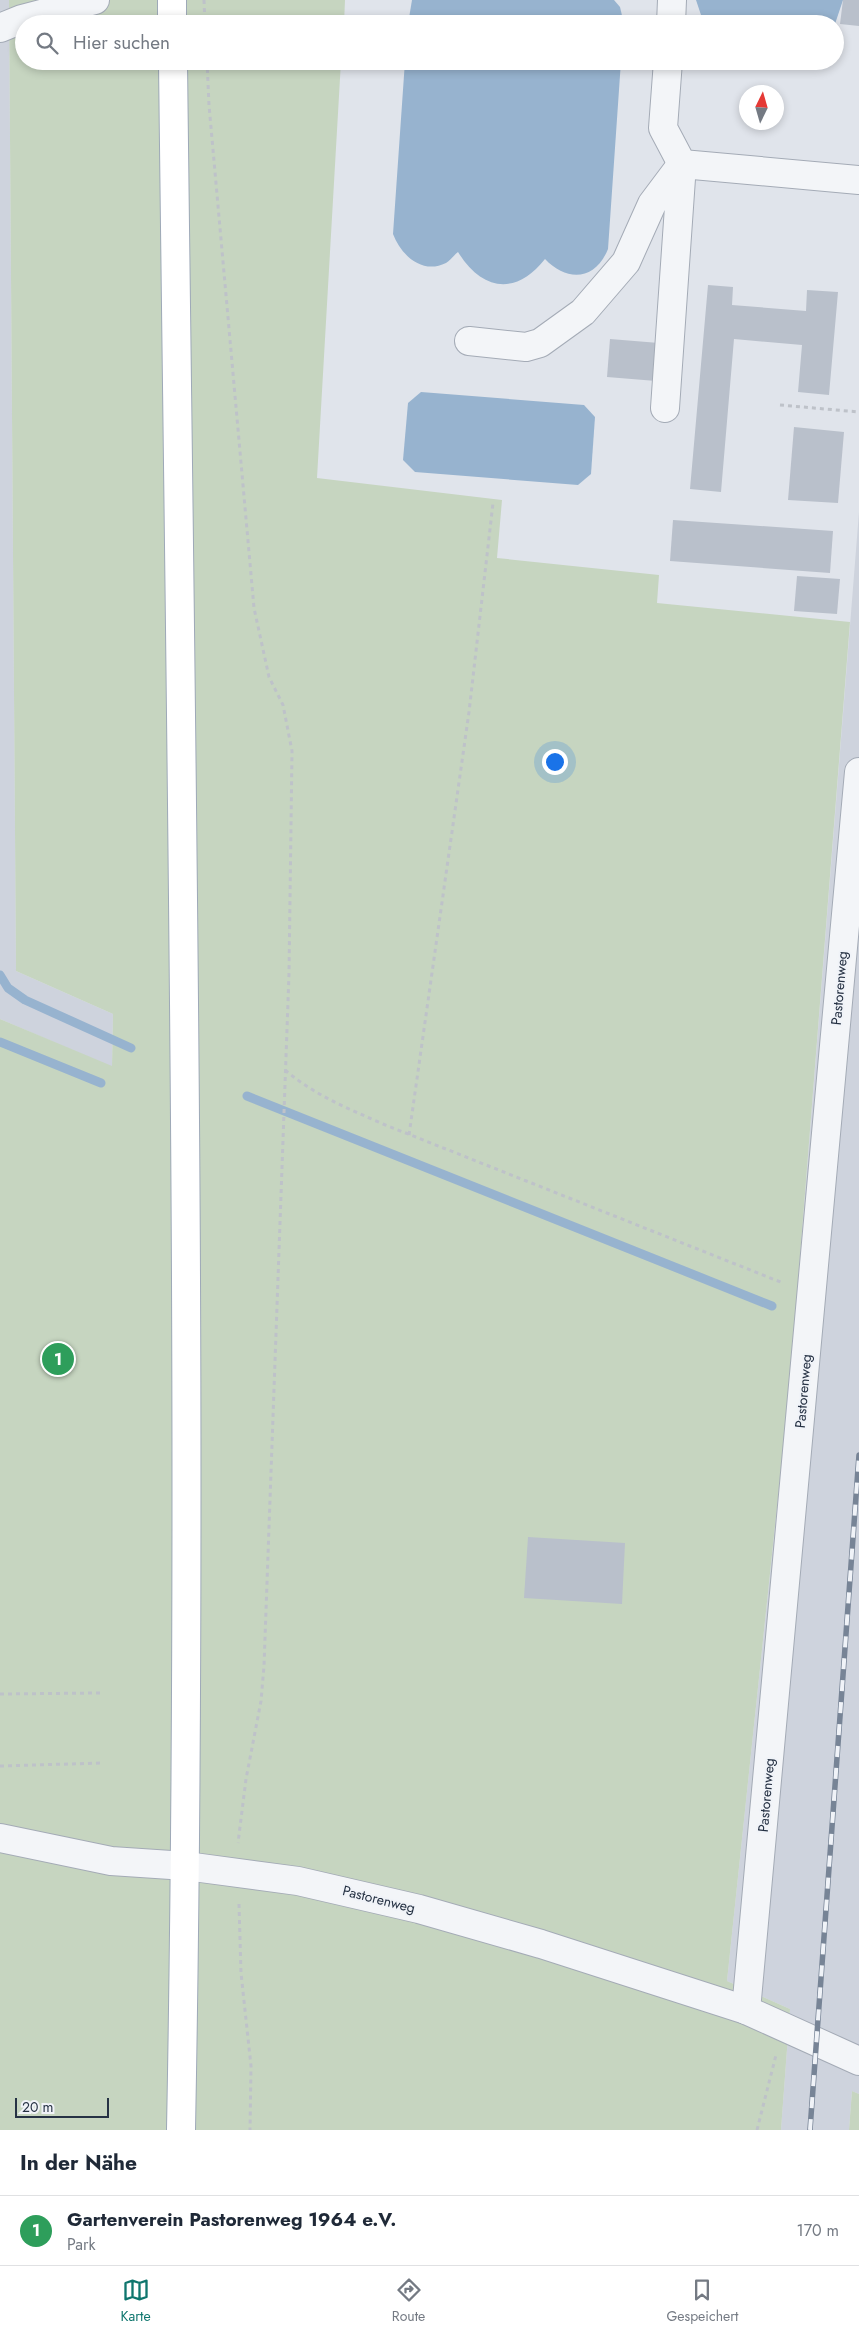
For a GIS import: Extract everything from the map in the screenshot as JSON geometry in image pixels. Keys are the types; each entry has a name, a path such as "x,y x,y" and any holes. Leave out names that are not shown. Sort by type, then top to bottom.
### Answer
{"main road":[{"path":"172,70 184,1035 186,1866 182,2130"}],"street":[{"path":"40,15 95,0"},
{"path":"671,15 672,0"},
{"path":"0,28 15,23"},
{"path":"665,408 682,164 663,128 667,70"},
{"path":"682,164 859,180"},
{"path":"469,341 526,347 540,343 583,312 626,262 652,204 682,164"},
{"name":"Pastorenweg","path":"746,2010 859,772"},
{"name":"Pastorenweg","path":"0,1838 111,1861 186,1866 338,1888 419,1909 541,1944 746,2010 859,2061"}],"path":[{"path":"204,0 205,15"},
{"path":"208,70 254,608 266,668 282,704 292,751 284,1129 264,1666 261,1701 246,1779 238,1836 241,1973 251,2066 250,2130"},
{"path":"780,405 859,412"},
{"path":"410,1135 469,712 493,503"},
{"path":"285,1070 307,1088 329,1101 410,1135 812,1294"},
{"path":"0,1694 100,1693"},
{"path":"0,1766 104,1763"},
{"path":"758,2130 783,2027"}],"shaded area":[{"path":"0,0 9,0 16,971 113,1014 112,1067 0,1019"},
{"path":"859,512 859,2094 852,2091 849,2130 781,2130 790,2009 727,1981 790,1384"}],"green space":[{"path":"9,0 345,0 344,15 15,15 15,70 340,70 317,478 502,500 497,558 659,575 657,603 850,622 790,1384 727,1981 790,2009 781,2130 0,2130 0,1019 112,1066 113,1014 16,971"},
{"path":"852,2091 859,2094 859,2130 849,2130"}],"water":[{"path":"412,0 614,0 620,7 622,15 410,15"},
{"path":"696,0 843,0 838,15 701,15"},
{"path":"404,70 620,70 608,249 596,267 580,275 571,274 562,272 545,259 523,279 500,284 488,281 478,275 467,265 458,252 448,262 437,266 421,265 407,256 393,234"},
{"path":"421,392 584,405 595,417 591,474 578,485 415,472 403,460 408,403"}],"building":[{"path":"843,0 859,0 859,26 844,24 844,15 841,15"},
{"path":"708,285 733,287 732,305 806,311 807,290 838,292 829,395 798,392 802,345 734,339 721,492 690,489"},
{"path":"610,339 659,343 656,381 607,377"},
{"path":"794,427 844,432 838,503 788,500"},
{"path":"673,520 833,531 830,573 670,561"},
{"path":"797,576 840,579 837,614 794,611"},
{"path":"528,1537 625,1543 622,1604 524,1598"}],"waterway":[{"path":"0,975 8,988 25,1000 131,1048"},
{"path":"0,1042 101,1083"},
{"path":"247,1096 772,1306"}],"railway":[{"path":"810,2130 859,1455"}],"place":[{"name":"Gartenverein Pastorenweg 1964 e.V.","path":"58,1359"}]}
